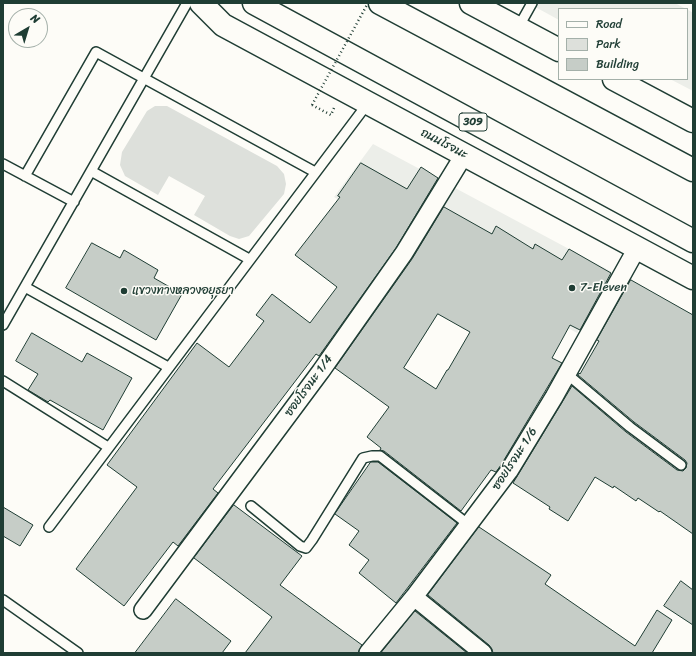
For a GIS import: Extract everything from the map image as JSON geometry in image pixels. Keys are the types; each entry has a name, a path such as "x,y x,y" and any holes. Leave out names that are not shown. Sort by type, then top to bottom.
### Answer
{"main road":[{"name":"ถนนโรจนะ","path":"201,3 223,25 693,278"},
{"name":"309","path":"254,3 693,241"},
{"path":"380,3 693,170"},
{"path":"471,3 558,49"},
{"path":"616,80 693,121"}],"street":[{"name":"ซอยโรจนะ 1/4","path":"143,610 321,371 404,254 464,155"},
{"name":"ซอยโรจนะ 1/6","path":"368,653 414,597 509,471 567,374 637,248"},
{"path":"414,597 483,653"}],"lane":[{"path":"3,325 187,3"},
{"path":"518,28 532,3"},
{"path":"26,176 96,52 315,172"},
{"path":"49,527 368,103"},
{"path":"3,164 74,202"},
{"path":"91,171 250,259"},
{"path":"25,287 168,367"},
{"path":"567,374 630,427 681,465"},
{"path":"3,381 108,447"},
{"path":"251,506 300,546 306,548 363,458 380,456 469,525"},
{"path":"3,600 78,653"}],"path":[{"path":"331,116 312,105 368,3"}],"shaded area":[{"path":"528,3 675,3 684,8 558,8 558,19"},
{"path":"688,10 693,13 693,91 672,80 688,80"},
{"path":"373,144 612,272 577,333 334,197"}],"green space":[{"path":"155,106 167,106 277,166 284,174 286,184 284,194 249,236 239,239 230,236 194,215 205,196 169,176 158,195 125,176 120,165 122,152 147,111"}],"building":[{"path":"361,163 407,189 421,167 438,178 396,248 319,356 316,354 213,489 218,493 178,546 173,542 124,606 76,569 137,487 107,465 197,343 229,367 264,321 256,315 272,294 310,323 337,287 295,255 340,197 338,196"},
{"path":"444,207 492,234 496,226 533,249 535,244 562,260 569,249 611,273 580,330 570,325 552,358 562,363 501,465 496,472 491,470 461,511 384,451 380,450 381,448 367,437 389,407 335,368 412,259","holes":["438,314 470,332 436,389 404,368"]},
{"name":"แขวงทางหลวงอยุธยา","path":"92,243 120,258 124,250 158,270 154,278 182,294 156,340 66,288"},
{"path":"631,280 693,315 693,534 638,498 636,501 614,486 613,488 595,477 568,521 549,509 550,507 513,483 572,386 626,432 677,470 683,471 686,468 687,463 685,460 634,422 578,375 599,341 597,340"},
{"path":"32,333 82,362 87,353 132,378 103,430 50,400 48,402 28,390 38,374 16,361"},
{"path":"371,462 378,462 457,523 396,603 359,573 369,560 349,545 359,531 335,514"},
{"path":"234,505 302,556 280,585 362,645 358,653 245,653 272,617 194,558"},
{"path":"3,507 33,525 20,546 3,536"},
{"path":"479,527 551,575 545,584 635,646 657,610 672,620 652,653 493,653 489,645 428,595"},
{"path":"681,581 693,590 693,625 664,606"},
{"path":"176,599 231,641 222,653 135,653"},
{"path":"415,611 467,653 381,653"}],"place":[{"name":"7-Eleven","path":"572,288"},
{"name":"แขวงทางหลวงอยุธยา","path":"124,291"}]}
